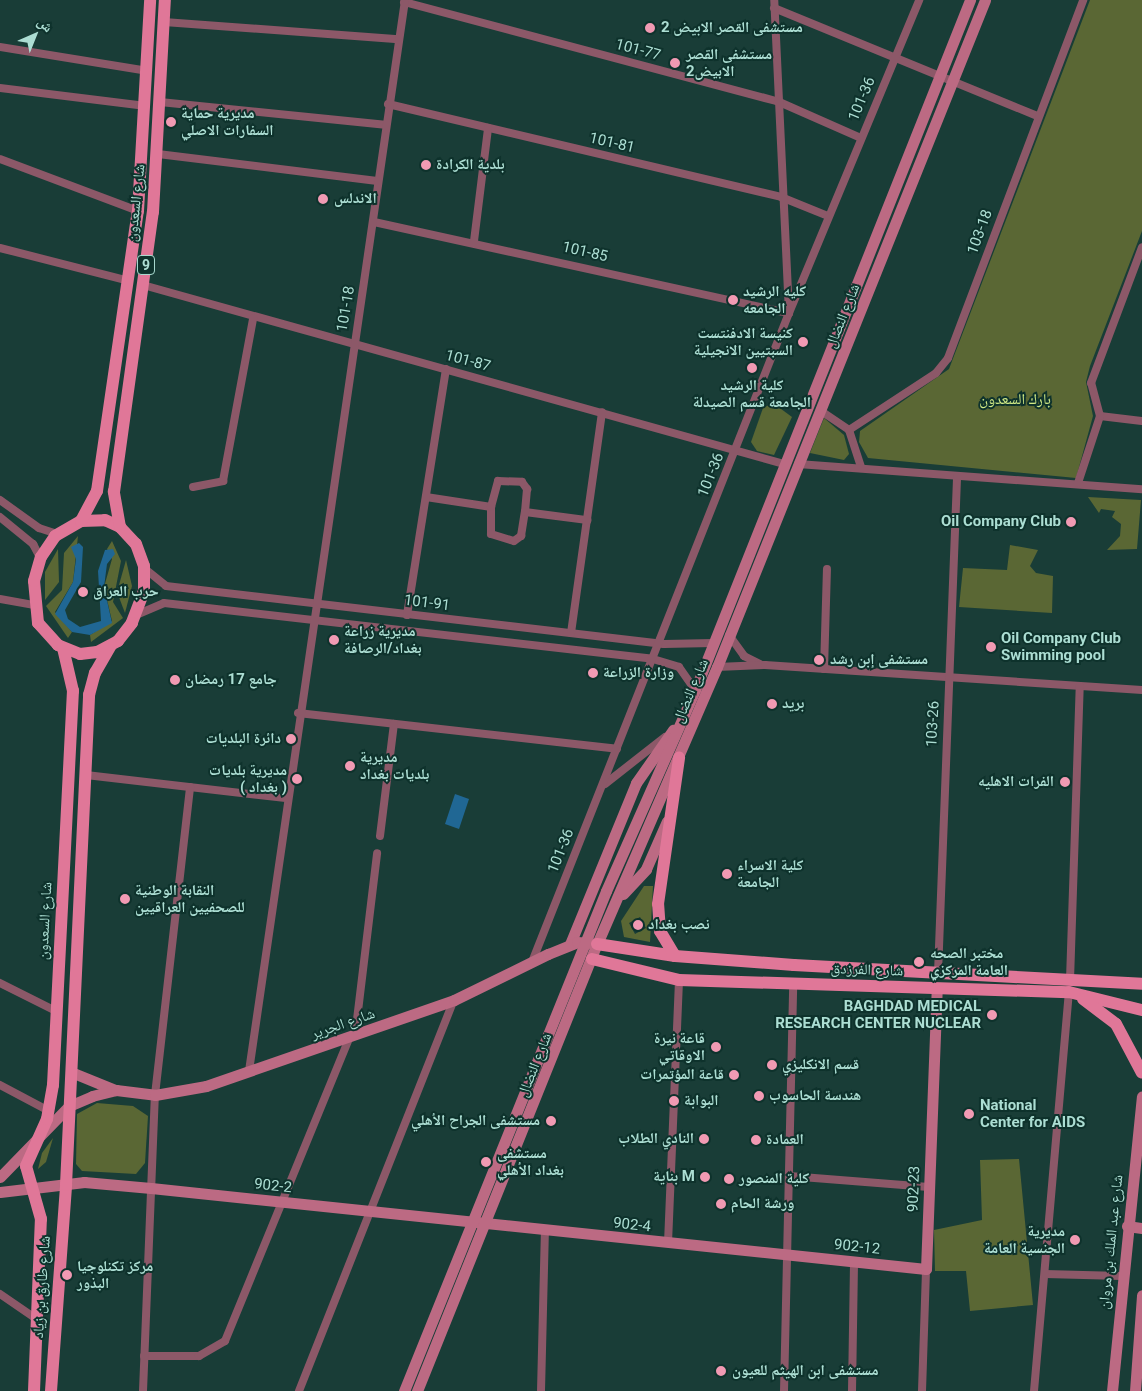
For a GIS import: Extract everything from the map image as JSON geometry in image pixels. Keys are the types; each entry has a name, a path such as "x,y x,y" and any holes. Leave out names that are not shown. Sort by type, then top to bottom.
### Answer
{"main road":[{"name":"شارع السعدون","path":"81,521 97,491 129,281 138,211 146,106 150,0"},
{"name":"شارع السعدون","path":"120,527 114,492 143,285 158,154 164,0"},
{"name":"شارع النضال","path":"417,1391 589,949 622,856 695,690 938,76 970,0"},
{"name":"شارع النضال","path":"589,949 618,899 718,667 729,635 821,412 985,0"},
{"path":"66,1185 89,695 111,645 136,615 144,591 144,568 136,544 120,527 105,520 81,521 58,534 40,559 34,605 38,623 63,648 80,654 111,645"},
{"name":"شارع السعدون","path":"35,1190 26,1166 49,1111 73,692 63,648"},
{"path":"570,944 636,783 666,736 680,723"},
{"path":"675,956 660,931 658,904 679,758"},
{"path":"618,899 646,868 670,814"},
{"path":"609,850 622,856"},
{"name":"شارع الجرير","path":"71,1072 116,1090 155,1095 206,1086 352,1037 454,1000 570,944 589,949"},
{"name":"شارع الفرزدق","path":"589,949 679,980 937,988 1071,988 1142,984"},
{"name":"شارع الفرزدق","path":"589,949 938,972 1071,988 1142,1010"},
{"name":"902-23","path":"926,1270 937,988"},
{"path":"1071,988 1116,1024 1142,1073"},
{"name":"شارع الجرير","path":"0,1177 69,1106 116,1090"},
{"name":"شارع عبد الملك بن مروان","path":"1112,1391 1122,1276 1142,1097"},
{"name":"902-2","path":"0,1192 35,1190 66,1185 151,1188 481,1225"},
{"name":"شارع طارق بن زياد","path":"51,1391 66,1185"},
{"name":"شارع طارق بن زياد","path":"34,1391 41,1219 35,1190"},
{"name":"شارع النضال","path":"404,1391 481,1225"},
{"name":"902-4","path":"481,1225 785,1255"},
{"path":"1128,1226 1142,1228"},
{"name":"902-12","path":"785,1255 926,1270"},
{"path":"1135,1391 1142,1295"},
{"path":"1116,1345 1138,1347"}],"street":[{"name":"101-36","path":"532,962 736,451 788,313 919,0"},
{"name":"103-18","path":"849,430 936,373 948,358 1037,116 1083,0"},
{"name":"101-18","path":"249,1071 311,622 374,222 377,181 404,1"},
{"name":"101-77","path":"404,1 777,101 860,138"},
{"path":"788,313 781,197 774,4 938,76 1037,116"},
{"path":"164,22 398,39"},
{"path":"0,47 148,71"},
{"path":"0,88 146,106"},
{"path":"160,102 385,125"},
{"name":"101-81","path":"388,104 781,197 828,216"},
{"path":"474,241 488,128"},
{"path":"158,154 377,181"},
{"path":"0,159 138,211"},
{"name":"101-85","path":"374,222 474,241 788,313"},
{"path":"0,248 129,281"},
{"path":"1078,483 1100,416 1091,383 1142,248"},
{"name":"101-87","path":"143,285 252,318 446,369 784,464"},
{"path":"193,487 223,481 252,318"},
{"path":"407,615 446,369"},
{"path":"571,634 602,412"},
{"path":"821,412 849,430 861,468"},
{"path":"1100,416 1142,421"},
{"path":"798,464 1142,489"},
{"name":"103-26","path":"938,972 957,477"},
{"path":"498,481 522,482 527,489 521,536 514,541 491,534 491,507 498,481"},
{"path":"426,497 491,507"},
{"path":"0,500 39,528 58,534"},
{"path":"524,512 587,520"},
{"path":"0,517 33,544 40,559"},
{"name":"101-91","path":"144,568 166,586 659,644 713,643"},
{"path":"824,669 827,569"},
{"path":"0,599 34,605"},
{"name":"101-91","path":"136,615 164,603 311,622 653,659 679,667 695,690"},
{"path":"729,635 744,656 765,665"},
{"path":"718,667 765,665 1142,690"},
{"path":"1034,1391 1071,988 1080,686"},
{"path":"298,713 617,749"},
{"path":"380,836 394,724"},
{"path":"602,787 666,736"},
{"path":"86,775 286,798"},
{"path":"143,1391 155,1095 190,787"},
{"path":"144,1356 199,1356 225,1341 352,1037 377,853"},
{"path":"668,1243 679,980"},
{"path":"0,983 56,1011"},
{"path":"784,1391 785,1255 794,984"},
{"path":"299,1391 454,1000"},
{"path":"0,1085 49,1111"},
{"path":"789,1176 929,1188"},
{"path":"541,1391 545,1231"},
{"path":"852,1391 854,1262"},
{"name":"902-23","path":"922,1391 926,1270"},
{"path":"1045,1274 1122,1276"},
{"path":"0,1294 36,1318"}],"green space":[{"name":"بارك السعدون","path":"1090,0 1142,0 1142,231 1090,366 1086,382 1093,416 1076,478 868,458 859,442 860,431 949,369"},
{"path":"773,403 792,417 774,455 757,451 751,442 763,408"},
{"path":"824,418 844,435 849,454 844,460 810,453"},
{"path":"1088,497 1141,500 1137,549 1107,550 1120,536 1121,524 1112,517 1115,511 1101,509 1099,513"},
{"path":"78,536 73,582 55,612 72,632 68,638 46,606 62,590 64,553"},
{"path":"112,541 121,561 113,602 123,618 91,642 90,635 112,621 104,587 112,559 107,549"},
{"path":"1010,545 1038,550 1030,566 1036,573 1053,576 1052,613 959,607 963,568 1007,570"},
{"path":"58,549 59,582 45,600 45,572"},
{"path":"126,560 132,586 125,613 117,592"},
{"path":"644,886 653,886 650,942 624,937 621,921","holes":["640,917 646,928 635,934 629,923"]},
{"path":"97,1103 133,1106 148,1116 145,1163 136,1174 82,1171 76,1164 77,1114"},
{"path":"53,1138 46,1162 38,1169 42,1153"},
{"path":"1019,1159 1033,1305 970,1311 966,1271 935,1271 934,1230 982,1220 980,1160"}],"water":[{"path":"79,543 83,547 81,582 65,610 68,619 80,627 101,621 98,571 105,550 113,549 115,554 107,564 104,587 112,623 90,635 72,632 55,614 73,582 76,559 71,547"},
{"path":"455,794 469,799 459,829 445,824"}],"place":[{"name":"مستشفى القصر الابيض 2","path":"650,28"},
{"name":"مستشفى القصر الابيض2","path":"675,63"},
{"name":"مديرية حماية السفارات الاصلي","path":"171,122"},
{"name":"بلدية الكرادة","path":"426,165"},
{"name":"الاندلس","path":"323,199"},
{"name":"كليه الرشيد الجامعه","path":"733,300"},
{"name":"كنيسة الادفنتست السبتيين الانجيلية","path":"803,342"},
{"name":"كلية الرشيد الجامعة قسم الصيدلة","path":"752,368"},
{"name":"Oil Company Club","path":"1071,522"},
{"name":"حرب العراق","path":"83,592"},
{"name":"مديرية زراعة بغداد/الرصافة","path":"334,640"},
{"name":"Oil Company Club Swimming pool","path":"991,647"},
{"name":"مستشفى إبن رشد","path":"819,660"},
{"name":"وزارة الزراعة","path":"593,673"},
{"name":"جامع 17 رمضان","path":"175,680"},
{"name":"بريد","path":"772,704"},
{"name":"دائرة البلديات","path":"291,739"},
{"name":"مديرية بلديات بغداد","path":"350,766"},
{"name":"مديرية بلديات ( بغداد )","path":"297,779"},
{"name":"الفرات الاهليه","path":"1065,782"},
{"name":"كلية الاسراء الجامعة","path":"727,874"},
{"name":"النقابة الوطنية للصحفيين العراقيين","path":"125,899"},
{"name":"نصب بغداد","path":"638,925"},
{"name":"مختبر الصحه العامة المركزي","path":"919,962"},
{"name":"BAGHDAD MEDICAL RESEARCH CENTER NUCLEAR","path":"992,1015"},
{"name":"قاعة نيرة الاوقاتي","path":"716,1047"},
{"name":"قسم الانكليزي","path":"772,1065"},
{"name":"قاعة المؤتمرات","path":"734,1075"},
{"name":"هندسة الحاسوب","path":"759,1096"},
{"name":"البوابة","path":"674,1101"},
{"name":"National Center for AIDS","path":"969,1114"},
{"name":"مستشفى الجراح الأهلي","path":"551,1121"},
{"name":"النادي الطلاب","path":"704,1139"},
{"name":"العمادة","path":"756,1140"},
{"name":"مستشفى بغداد الأهلي","path":"486,1162"},
{"name":"بناية M","path":"705,1177"},
{"name":"كلية المنصور","path":"729,1179"},
{"name":"ورشة الحام","path":"721,1204"},
{"name":"مديرية الجنسية العامة","path":"1075,1240"},
{"name":"مركز تكنلوجيا البذور","path":"67,1275"},
{"name":"مستشفى ابن الهيثم للعيون","path":"721,1371"}]}
